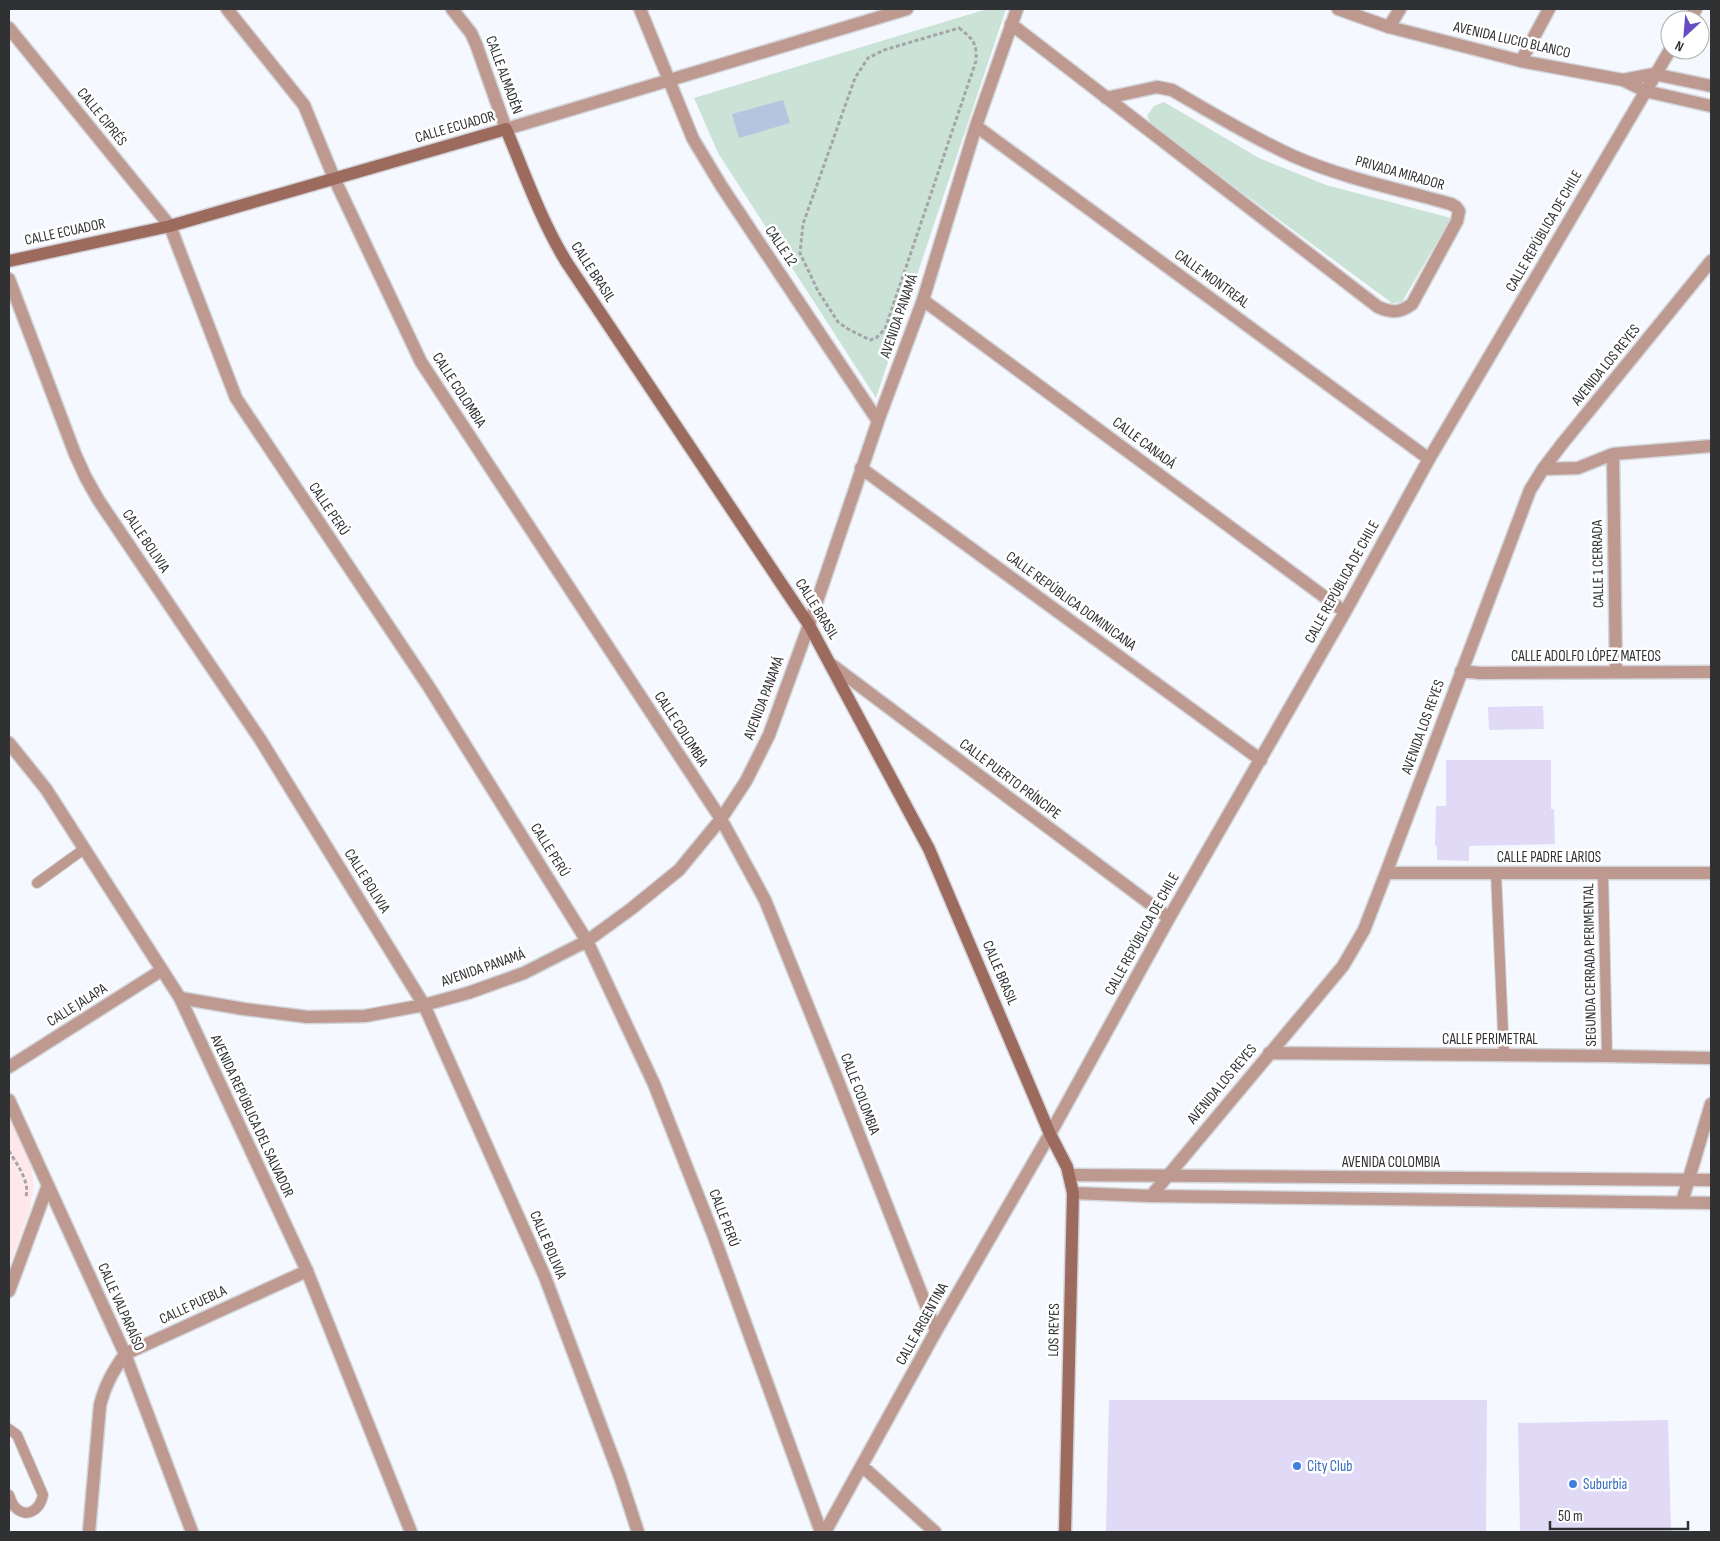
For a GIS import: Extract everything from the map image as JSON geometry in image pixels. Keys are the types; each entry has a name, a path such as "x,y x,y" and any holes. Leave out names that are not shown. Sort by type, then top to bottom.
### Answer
{"main road":[{"name":"CALLE ECUADOR","path":"9,261 170,226 506,129"},
{"name":"CALLE BRASIL","path":"506,129 555,243 567,263 809,625 832,665 930,849 1050,1134"},
{"name":"LOS REYES","path":"1050,1134 1070,1175 1073,1193 1065,1532"}],"street":[{"name":"CALLE COLOMBIA","path":"227,9 304,105 334,178 421,362 721,819 771,913 936,1331"},
{"name":"CALLE ALMADÉN","path":"452,9 468,28 476,44 506,129"},
{"path":"640,9 669,80"},
{"name":"CALLE ECUADOR","path":"506,129 907,9"},
{"name":"AVENIDA PANAMÁ","path":"180,998 308,1017 365,1016 424,1005 468,993 524,974 587,941 632,909 679,870 721,819 746,781 769,735 809,625 878,422 923,300 976,126 1017,9"},
{"name":"AVENIDA LUCIO BLANCO","path":"1338,9 1388,27 1521,60 1623,80 1645,91 1711,106"},
{"path":"1388,27 1400,9"},
{"path":"1521,60 1549,9"},
{"name":"PRIVADA MIRADOR","path":"1011,24 1106,98 1378,308 1390,312 1403,310 1412,304 1458,221 1459,211 1450,204 1335,171 1294,156 1257,138 1172,90 1157,88 1106,98"},
{"name":"CALLE CIPRÉS","path":"9,28 170,226"},
{"name":"CALLE REPÚBLICA DE CHILE","path":"1050,1134 1169,918 1345,612 1429,459 1663,60"},
{"name":"AVENIDA LUCIO BLANCO","path":"1623,80 1654,74 1711,86"},
{"name":"CALLE 12","path":"669,80 693,139 722,187 878,422"},
{"name":"CALLE MONTREAL","path":"976,126 1429,459"},
{"name":"CALLE PERÚ","path":"170,226 236,398 429,687 587,941 654,1084 714,1234 821,1532"},
{"name":"AVENIDA LOS REYES","path":"1150,1196 1343,966 1355,949 1386,873 1524,504 1543,469 1711,261"},
{"name":"CALLE BOLIVIA","path":"9,279 75,454 99,501 260,739 424,1005 545,1277 620,1477 638,1532"},
{"name":"CALLE CANADÁ","path":"923,300 1345,612"},
{"path":"1543,469 1578,468 1613,454 1711,446"},
{"name":"CALLE 1 CERRADA","path":"1613,454 1616,672"},
{"name":"CALLE REPÚBLICA DOMINICANA","path":"862,468 1261,760"},
{"name":"CALLE PUERTO PRÍNCIPE","path":"832,665 1169,918"},
{"name":"CALLE ADOLFO LÓPEZ MATEOS","path":"1461,671 1480,673 1711,672"},
{"name":"AVENIDA REPÚBLICA DEL SALVADOR","path":"9,743 46,790 180,998 307,1271 411,1532"},
{"name":"CALLE PADRE LARIOS","path":"1386,873 1711,873"},
{"name":"CALLE JALAPA","path":"9,1067 162,970"},
{"name":"CALLE PERIMETRAL","path":"1269,1054 1711,1058"},
{"name":"CALLE VALPARAÍSO","path":"9,1100 125,1354 192,1532"},
{"path":"1682,1202 1711,1104"},
{"name":"CALLE ARGENTINA","path":"825,1532 936,1331 1050,1134"},
{"name":"AVENIDA COLOMBIA","path":"1070,1175 1711,1180"},
{"path":"9,1291 48,1185"},
{"path":"1073,1193 1150,1196 1711,1202"},
{"name":"CALLE PUEBLA","path":"89,1532 100,1405 104,1388 111,1373 125,1354 307,1271"},
{"path":"862,1466 935,1532"}],"lane":[{"path":"37,883 84,849"},
{"path":"1496,873 1504,1055"},
{"name":"SEGUNDA CERRADA PERIMENTAL","path":"1603,873 1607,1056"},
{"path":"9,1430 17,1435 43,1495 42,1503 38,1509 30,1513 21,1511 14,1506 9,1495"}],"path":[{"path":"959,28 974,43 977,49 976,60 885,329 876,338 870,340 848,329 838,322 818,291 800,253 803,224 855,78 868,58 884,50 959,28"},
{"path":"9,1151 24,1177 27,1192 24,1201"}],"shaded area":[{"path":"9,1111 30,1157 34,1186 29,1213 9,1266"}],"green space":[{"path":"987,9 1006,9 876,398 718,153 694,98"},
{"path":"1164,102 1259,158 1326,185 1451,218 1402,302 1392,303 1152,126 1147,116 1154,106"}],"water":[{"path":"783,100 790,123 739,138 732,114"}],"building":[{"path":"1543,706 1544,729 1489,730 1488,707"},
{"path":"1446,760 1551,760 1551,809 1554,809 1555,844 1469,846 1469,861 1437,860 1437,846 1435,846 1436,806 1446,806"},
{"name":"City Club","path":"1109,1400 1487,1400 1486,1532 1106,1532"},
{"path":"1668,1420 1671,1532 1520,1532 1518,1423"}],"place":[{"name":"City Club","path":"1297,1466"},
{"name":"Suburbia","path":"1573,1484"}]}
